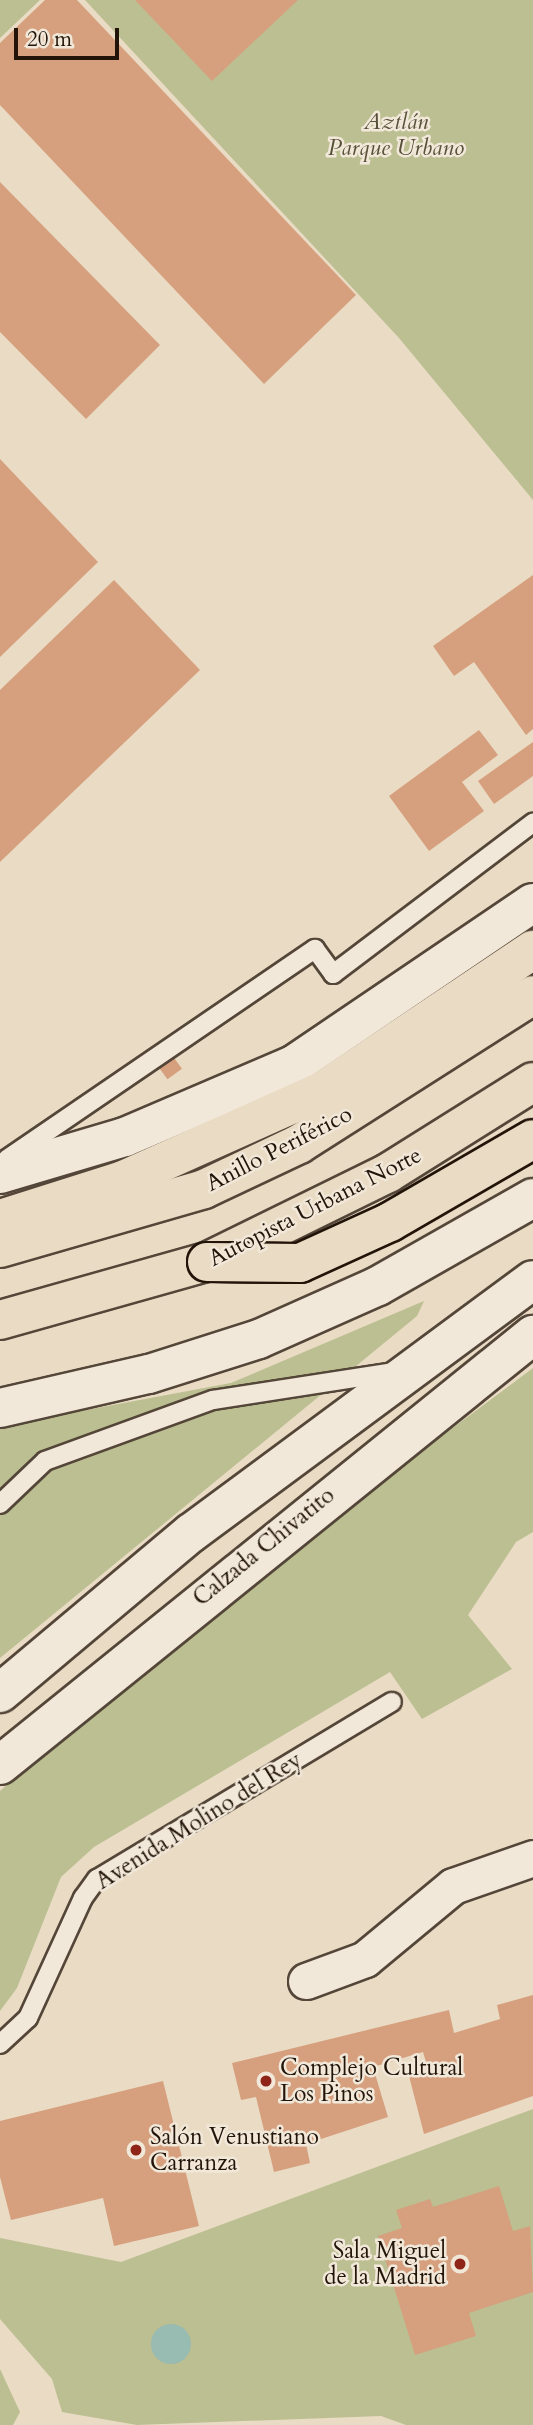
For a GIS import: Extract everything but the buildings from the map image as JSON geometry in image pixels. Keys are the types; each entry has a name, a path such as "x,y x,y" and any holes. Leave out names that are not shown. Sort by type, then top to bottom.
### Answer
{"highway":[{"path":"0,1219 123,1180 322,1091 533,950"},
{"name":"Anillo Periférico","path":"0,1248 204,1189 299,1144 533,995"},
{"path":"0,1257 113,1230 239,1184 340,1135 533,1011"},
{"name":"Autopista Urbana Norte","path":"0,1320 207,1262 388,1173 533,1082"},
{"path":"0,1346 219,1284 332,1238 533,1122"},
{"path":"207,1262 300,1263 390,1223 533,1139"}],"main road":[{"path":"0,1174 125,1137 296,1064 533,903"},
{"path":"0,1408 149,1374 259,1339 378,1286 533,1198"},
{"path":"0,1693 191,1533 533,1280"},
{"name":"Calzada Chivatito","path":"0,1765 533,1335"}],"street":[{"path":"306,1982 365,1959 453,1886 533,1858"}],"lane":[{"path":"0,1164 315,949 333,974 533,822"},
{"path":"0,1504 45,1461 213,1400 412,1369"},
{"name":"Avenida Molino del Rey","path":"0,2044 29,2018 97,1880 392,1702"}],"green space":[{"path":"0,0 40,0 0,38"},
{"name":"Aztlán Parque Urbano","path":"85,0 533,0 533,500 399,338"},
{"path":"424,1301 417,1316 0,1658 0,1426 231,1383"},
{"path":"533,1368 533,1532 516,1542 468,1615 512,1669 422,1719 390,1672 94,1847 61,1877 17,1988 0,2011 0,1791 206,1612"},
{"path":"533,2109 533,2425 406,2425 381,2416 137,2425 62,2412 52,2379 0,2319 0,2238 121,2262"},
{"path":"0,2369 20,2412 13,2425 0,2425"}],"water":[{"path":"171,2324 179,2325 185,2330 190,2336 190,2352 185,2358 179,2363 171,2364 163,2363 157,2358 152,2352 151,2344 152,2336 157,2330 163,2325"}],"place":[{"name":"Complejo Cultural Los Pinos","path":"266,2081"},
{"name":"Salón Venustiano Carranza","path":"136,2150"},
{"name":"Sala Miguel de la Madrid","path":"460,2264"}]}
